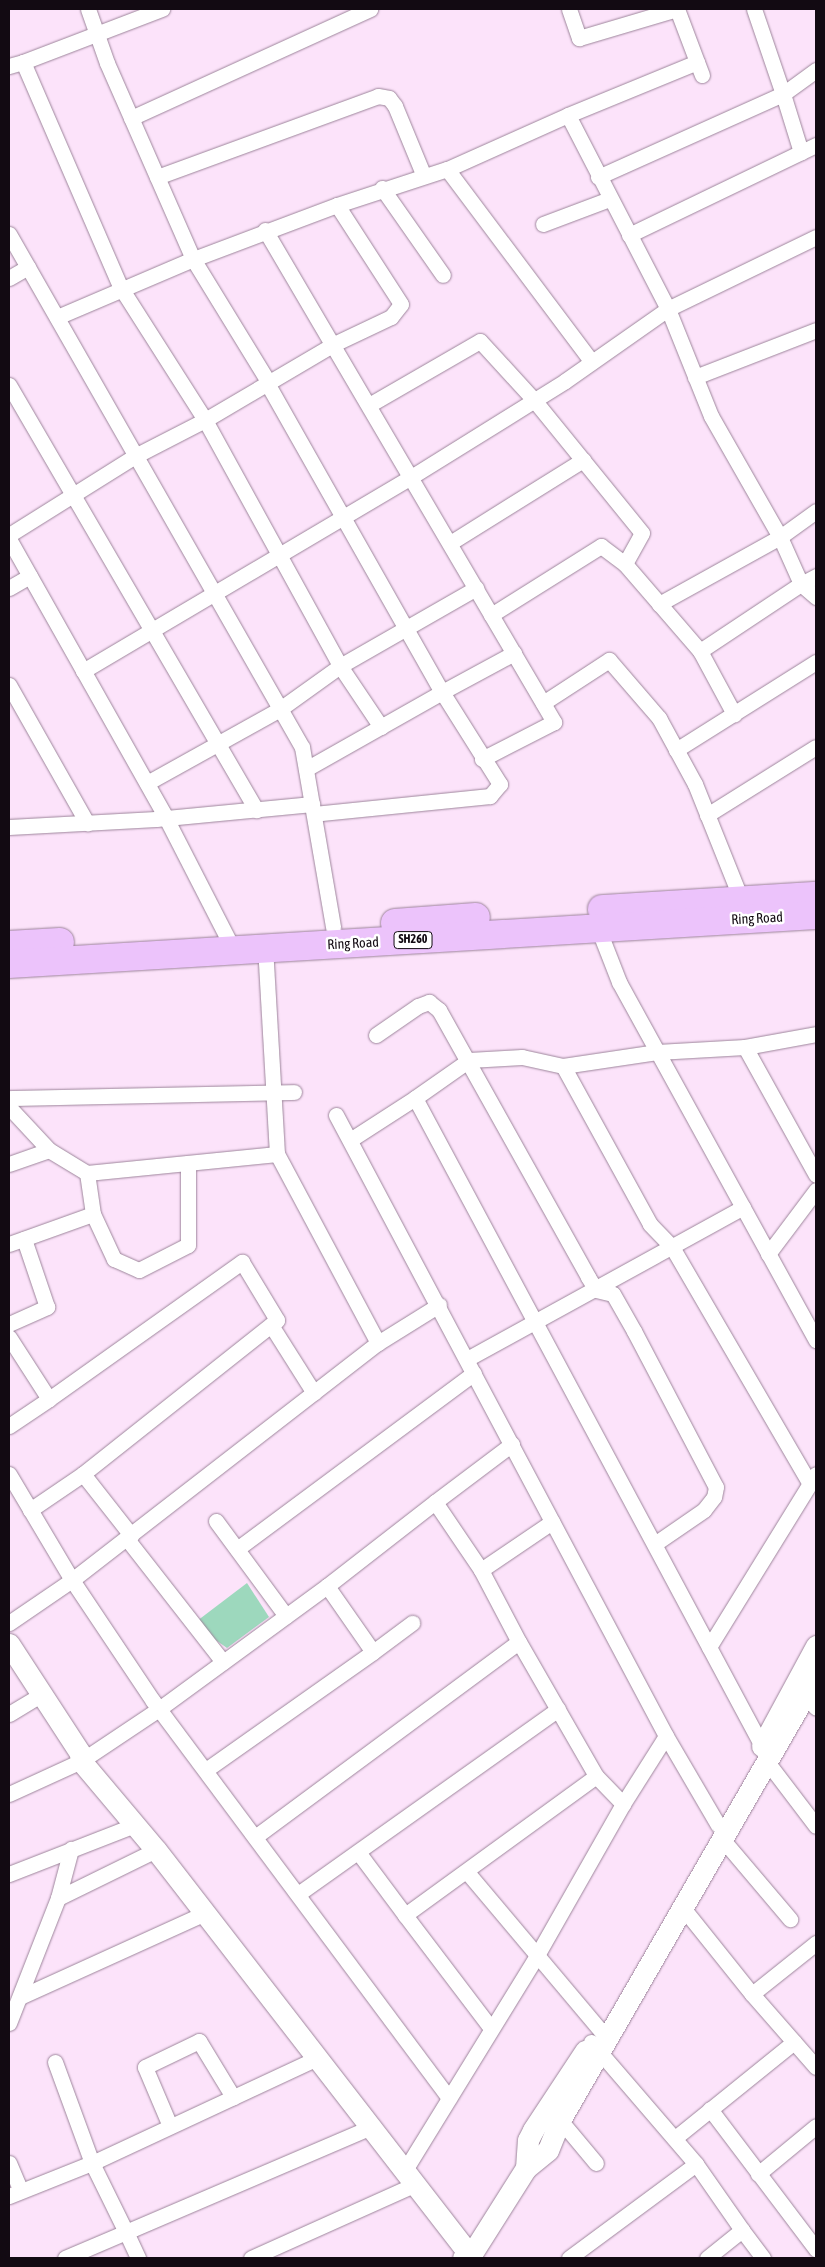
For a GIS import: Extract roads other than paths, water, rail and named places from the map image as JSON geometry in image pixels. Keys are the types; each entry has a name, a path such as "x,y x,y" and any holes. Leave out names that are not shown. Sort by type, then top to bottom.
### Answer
{"highway":[{"name":"Ring Road","path":"9,964 230,941 333,927 816,896"},
{"name":"Ring Road","path":"9,945 230,941 265,948 816,915"}],"street":[{"path":"9,827 166,818 256,810 313,809 490,796 500,784 482,759 405,629 268,383 193,258 96,33 88,9"},
{"path":"162,9 16,64 121,288 205,420 340,666 381,727"},
{"path":"57,318 121,288 193,258 382,188 424,174 447,169 568,115 699,68 677,9 579,38 569,9"},
{"path":"754,9 801,152"},
{"path":"132,118 362,10"},
{"path":"598,177 783,94 816,70"},
{"path":"157,177 378,96 389,98 395,106 424,174"},
{"path":"568,115 598,177 668,309 711,416 780,537 801,584 816,596"},
{"path":"629,235 816,145"},
{"path":"447,169 592,362"},
{"path":"382,188 443,275"},
{"path":"543,224 609,198"},
{"path":"230,941 166,818 9,537 71,494 135,456 205,420 334,344 391,318 401,304 337,205"},
{"path":"265,230 334,344 554,722 482,759"},
{"path":"9,234 302,747 333,927"},
{"path":"83,670 411,477 534,400 668,309 816,237"},
{"path":"9,278 28,267"},
{"path":"695,377 816,330"},
{"path":"369,404 480,341 534,400 642,533 625,564"},
{"path":"9,385 256,810"},
{"path":"450,544 583,460"},
{"path":"659,604 780,537 816,510"},
{"path":"491,614 601,546 625,564 700,651 734,714"},
{"path":"9,588 30,576"},
{"path":"700,651 816,576"},
{"path":"146,783 217,741 280,708 340,666 476,588"},
{"path":"306,770 514,653"},
{"path":"543,703 609,660 659,718 707,815 741,900"},
{"path":"676,750 816,662"},
{"path":"9,685 87,823"},
{"path":"707,815 816,748"},
{"path":"598,928 619,982 768,1254 814,1331"},
{"path":"265,948 271,1092 277,1154 378,1343"},
{"path":"376,1035 418,1006 429,1002 439,1010 469,1060 596,1290 613,1294 716,1487 714,1498 704,1510 656,1543"},
{"path":"350,1140 416,1098 469,1060 522,1057 563,1066 657,1052 745,1047 816,1034"},
{"path":"745,1047 816,1175"},
{"path":"563,1066 650,1224 672,1247 813,1479 709,1647"},
{"path":"9,1098 294,1092"},
{"path":"416,1098 656,1543 765,1754 816,1826"},
{"path":"9,1107 50,1150 87,1173 277,1154"},
{"path":"336,1115 439,1305 666,1736 720,1832 790,1919"},
{"path":"9,1164 50,1150"},
{"path":"87,1173 93,1214 114,1259 139,1270 188,1245 188,1163"},
{"path":"768,1254 816,1190"},
{"path":"467,1359 596,1290 743,1207"},
{"path":"9,1244 93,1214"},
{"path":"9,1324 47,1307 24,1239"},
{"path":"9,1426 242,1262 278,1320 83,1474 30,1510"},
{"path":"9,1623 72,1580 129,1537 378,1343 439,1305"},
{"path":"271,1325 314,1393"},
{"path":"9,1337 49,1399"},
{"path":"237,1549 474,1373"},
{"path":"9,1794 81,1761 159,1709 327,1586 512,1444"},
{"path":"9,1474 72,1580 159,1709 449,2098"},
{"path":"83,1474 223,1662"},
{"path":"435,1502 481,1570 519,1642 596,1776 622,1804"},
{"path":"216,1521 286,1616"},
{"path":"481,1570 552,1522"},
{"path":"327,1586 372,1652"},
{"path":"206,1770 412,1623"},
{"path":"255,1836 519,1642"},
{"path":"9,1644 80,1753 81,1761 156,1850 410,2177 469,2257 526,2168 528,2140 553,2114 600,2040 682,1908 702,1862"},
{"path":"600,2040 765,1754 816,1646"},
{"path":"765,1754 811,1702 816,1676"},
{"path":"9,1714 41,1695"},
{"path":"298,1894 558,1708"},
{"path":"251,2258 410,2177 449,2098 490,2027 536,1957 622,1804 666,1736"},
{"path":"405,1915 467,1872 596,1776"},
{"path":"9,1874 135,1825"},
{"path":"9,2023 58,1898 71,1849"},
{"path":"58,1898 156,1850"},
{"path":"358,1852 490,2027"},
{"path":"467,1872 536,1957 696,2164 763,2258"},
{"path":"682,1908 752,1994 816,2065"},
{"path":"20,1997 205,1913"},
{"path":"752,1994 816,1943"},
{"path":"170,2126 145,2067 199,2041 233,2097"},
{"path":"675,2138 794,2042"},
{"path":"9,2163 15,2193 92,2163 317,2058"},
{"path":"54,2062 92,2163 138,2258"},
{"path":"710,2109 758,2174 814,2243"},
{"path":"553,2114 596,2163"},
{"path":"758,2174 816,2126"},
{"path":"65,2258 371,2127"},
{"path":"569,2258 696,2164"},
{"path":"707,2258 742,2230"}]}
